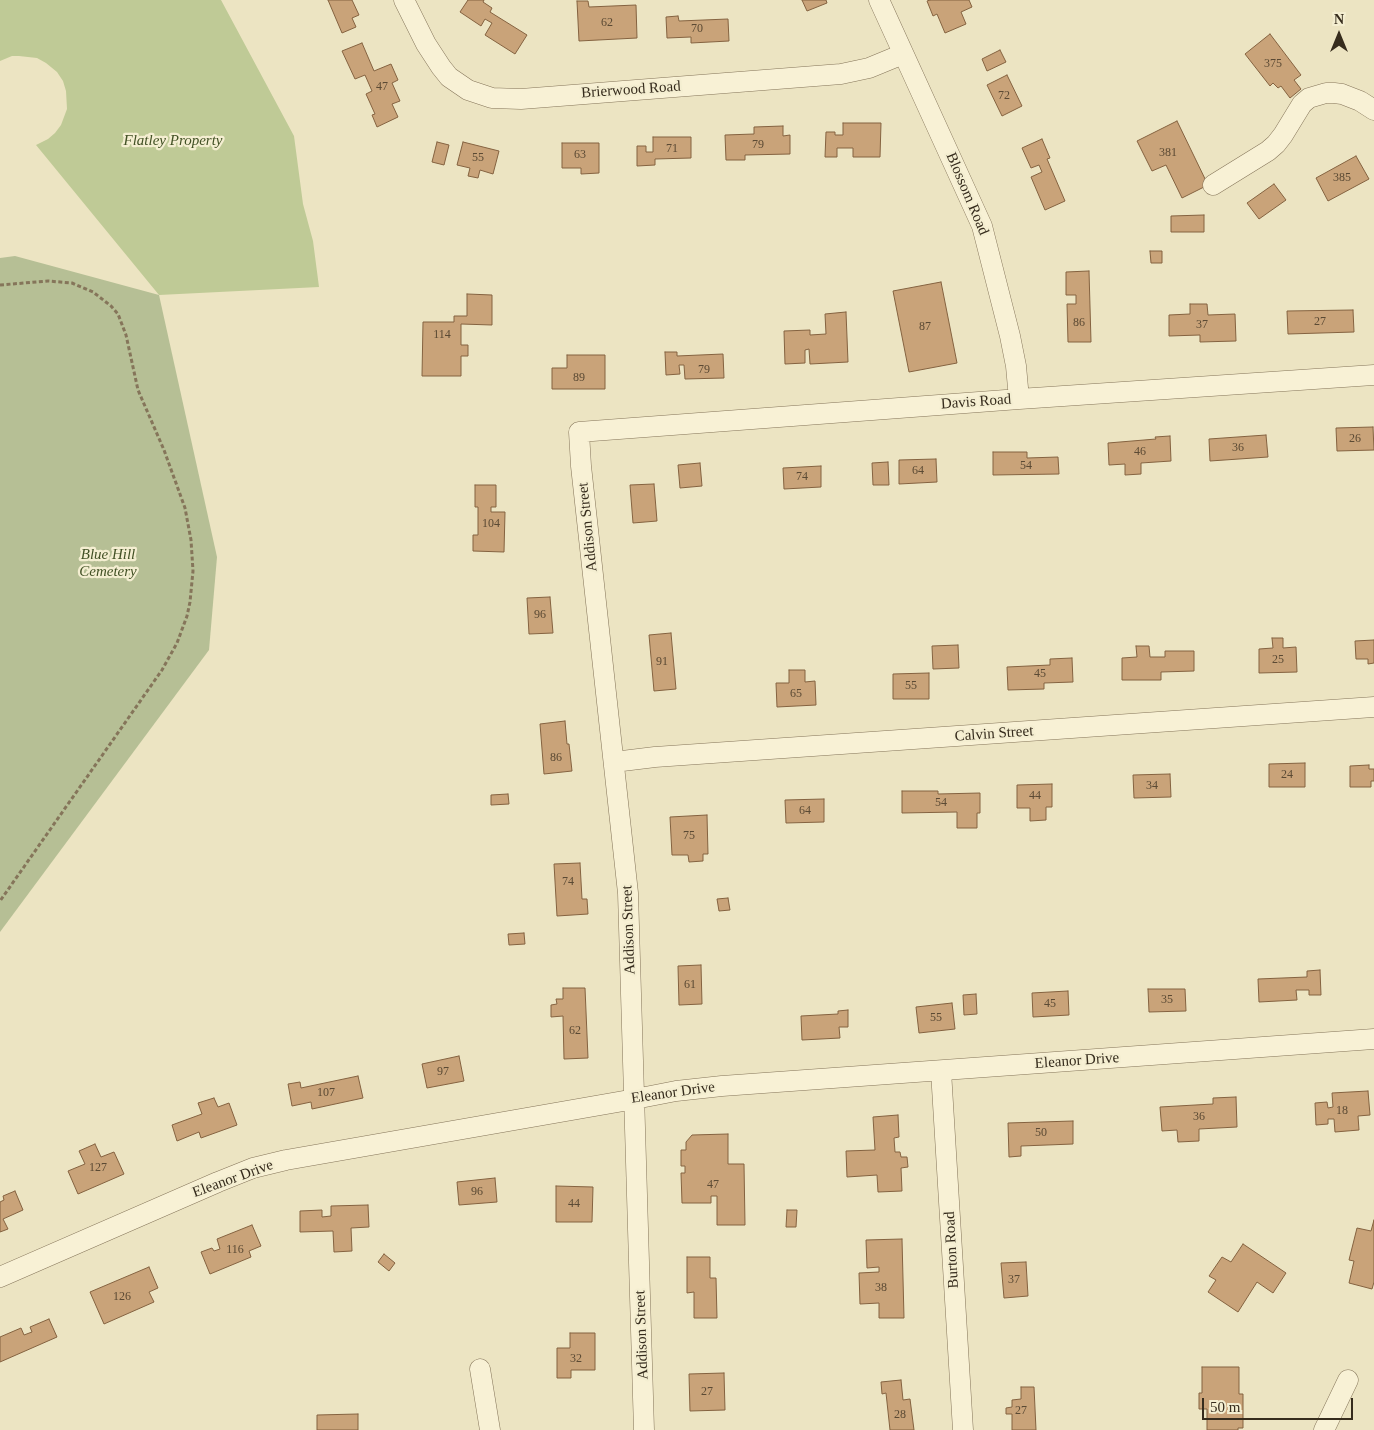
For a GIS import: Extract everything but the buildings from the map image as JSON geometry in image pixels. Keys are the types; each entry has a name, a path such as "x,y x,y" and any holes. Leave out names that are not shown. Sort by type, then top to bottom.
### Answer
{"street":[{"name":"Brierwood Road","path":"404,0 433,56 449,77 468,90 492,98 521,98 841,74 869,68 903,54"},
{"name":"Blossom Road","path":"879,0 982,226 1010,336 1016,366 1019,399"},
{"path":"1213,184 1268,151 1276,144 1283,136 1302,104 1309,98 1334,93 1342,94 1360,100 1374,110"},
{"name":"Davis Road","path":"579,432 1374,375"},
{"name":"Addison Street","path":"579,432 581,466 628,893 644,1430"},
{"name":"Calvin Street","path":"614,762 656,757 1374,707"},
{"name":"Eleanor Drive","path":"0,1277 218,1182 261,1166 635,1098 722,1086 1374,1039"},
{"name":"Burton Road","path":"941,1071 962,1430"},
{"path":"480,1369 490,1430"},
{"path":"1324,1430 1348,1380"}],"path":[{"path":"0,285 48,281 72,283 93,292 118,314 126,335 138,390 164,450 185,508 191,540 193,571 187,616 177,643 162,670 0,901"}],"green space":[{"name":"Flatley Property","path":"0,0 221,0 294,136 303,204 313,241 319,287 159,295 36,145 48,139 61,125 67,109 66,91 63,81 57,72 37,58 12,56 0,61"},
{"name":"Blue Hill Cemetery","path":"15,256 159,295 217,557 209,650 0,932 0,258"}]}
